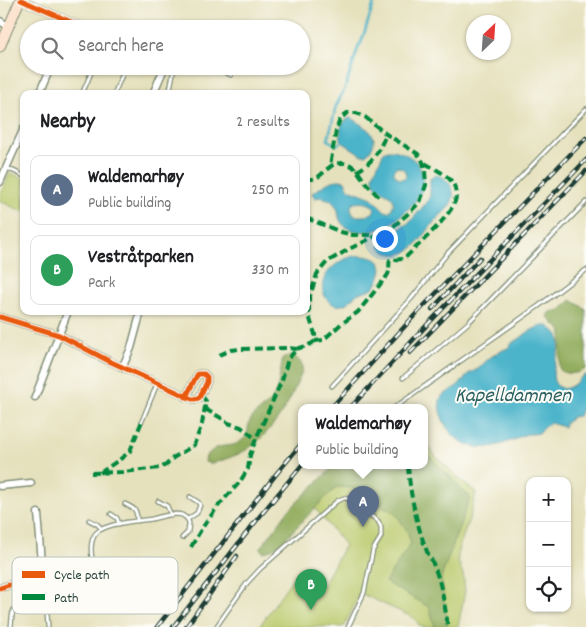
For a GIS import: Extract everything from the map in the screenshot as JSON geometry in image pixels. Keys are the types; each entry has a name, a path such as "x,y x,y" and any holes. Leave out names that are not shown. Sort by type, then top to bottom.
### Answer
{"main road":[{"path":"0,47 20,0"}],"street":[{"path":"20,0 59,20"},
{"path":"0,21 9,27"},
{"path":"41,90 47,75"},
{"path":"155,90 161,75"},
{"path":"0,182 20,137"},
{"path":"35,397 66,315"},
{"path":"122,368 131,348 140,315"},
{"path":"0,317 59,335 122,368 186,397"},
{"path":"0,486 31,483"},
{"path":"38,513 41,557"},
{"path":"0,588 12,584"}],"lane":[{"path":"84,90 90,75"},
{"path":"116,90 122,75"},
{"path":"170,90 174,75"},
{"path":"332,386 411,299 446,255 586,109"},
{"path":"6,168 20,174"},
{"path":"403,378 468,323 586,202"},
{"path":"400,404 540,305 586,270"},
{"path":"142,422 156,384"},
{"path":"188,519 197,513 200,505 190,497"},
{"path":"216,627 247,583 344,498 349,499 378,521 381,528 381,537 373,550 364,593 348,627"},
{"path":"158,501 167,506 170,515"},
{"path":"126,504 136,512 137,521"},
{"path":"111,514 117,518 119,524"},
{"path":"92,557 91,545 93,536 102,529 119,524 180,514 188,519 190,523 188,532 182,538"},
{"path":"89,520 102,529"},
{"path":"11,627 13,614"},
{"path":"47,614 48,627"}],"green space":[{"path":"10,173 20,177 20,210 0,201 0,194"},
{"path":"571,300 586,310 586,369 577,373 561,371 559,367 562,331 547,315 553,311 559,312"},
{"path":"291,355 301,363 302,372 283,411 270,429 246,450 211,464 205,462 206,456 215,448 230,446 244,439 252,418 273,397 283,358"},
{"path":"428,445 436,457 476,492 458,551 458,561 463,574 465,591 458,627 421,627 414,618 360,593 344,627 259,627 292,579 323,585 345,545 309,501 336,469 428,469"},
{"path":"428,455 470,497 441,578 448,627 435,627 429,607 385,582 411,543 407,530 395,513 351,488 337,487 279,545 263,552 260,549 287,512 331,469 428,469"}],"water":[{"path":"350,118 368,129 373,136 374,143 366,155 362,155 342,142 340,135 342,125"},
{"path":"385,151 400,152 418,164 423,179 420,194 401,216 382,228 362,232 344,226 333,202 321,197 315,198 312,193 331,181 345,181 349,189 372,198 385,211 390,211 393,205 391,197 375,185 373,180 375,170","holes":["396,167 402,168 406,174 405,178 400,179 394,174","354,203 365,203 375,208 373,213 365,216 354,216 351,210 351,206"]},
{"path":"435,175 442,177 451,186 453,193 452,201 422,239 411,249 399,254 385,252 380,246 381,242 410,222 427,202 430,196 430,179"},
{"path":"354,256 370,257 379,261 382,270 378,281 373,288 357,294 347,303 342,305 333,304 327,300 324,294 323,281 330,269"},
{"name":"Kapelldammen","path":"540,326 548,326 559,338 559,350 553,371 555,383 564,389 575,384 586,374 586,402 579,416 570,418 564,427 550,423 539,433 526,434 499,445 475,447 462,442 452,434 444,422 439,406 442,396 498,352 508,348 513,342"}],"waterway":[{"path":"342,142 336,145 328,140 336,106 345,88 375,0"}],"railway":[{"path":"335,404 415,315 586,138"},
{"path":"354,404 586,160"},
{"path":"410,353 586,171"},
{"path":"432,309 480,258"},
{"path":"178,600 298,448"},
{"path":"173,627 299,469"},
{"path":"186,627 237,556"},
{"path":"157,627 167,614"}],"marked path":[{"path":"310,296 317,274 327,262 395,225 420,202 426,185 423,162 418,154 386,134 365,117 356,113 347,113 340,119 330,166"},
{"path":"357,171 363,168 375,155 386,134"},
{"path":"315,341 323,340 358,312 387,276 390,260 406,257 434,230 452,207 456,197 453,184 446,176 423,162"},
{"path":"310,179 317,177 334,164 346,163 356,170 381,199"},
{"path":"310,220 353,235 376,235"},
{"path":"191,547 202,528 239,483 248,469 250,455 282,380 288,359 297,349 315,341 315,334 309,315"},
{"path":"219,355 239,349 297,349"},
{"path":"91,473 160,468 166,465 173,458 194,445 202,424 206,401 201,395"},
{"path":"205,409 228,423 241,427 256,439"},
{"path":"100,473 130,451 142,421"},
{"path":"408,469 416,518 422,539 439,581 448,627"}],"cycle path":[{"path":"21,0 67,20"},
{"path":"0,317 59,335 109,361 192,399 199,398 207,382 207,377 204,374 198,374 196,377 186,397"},
{"path":"0,588 12,584"}],"place":[{"name":"Waldemarhøy","path":"363,527"},
{"name":"Vestråtparken","path":"311,610"}]}
